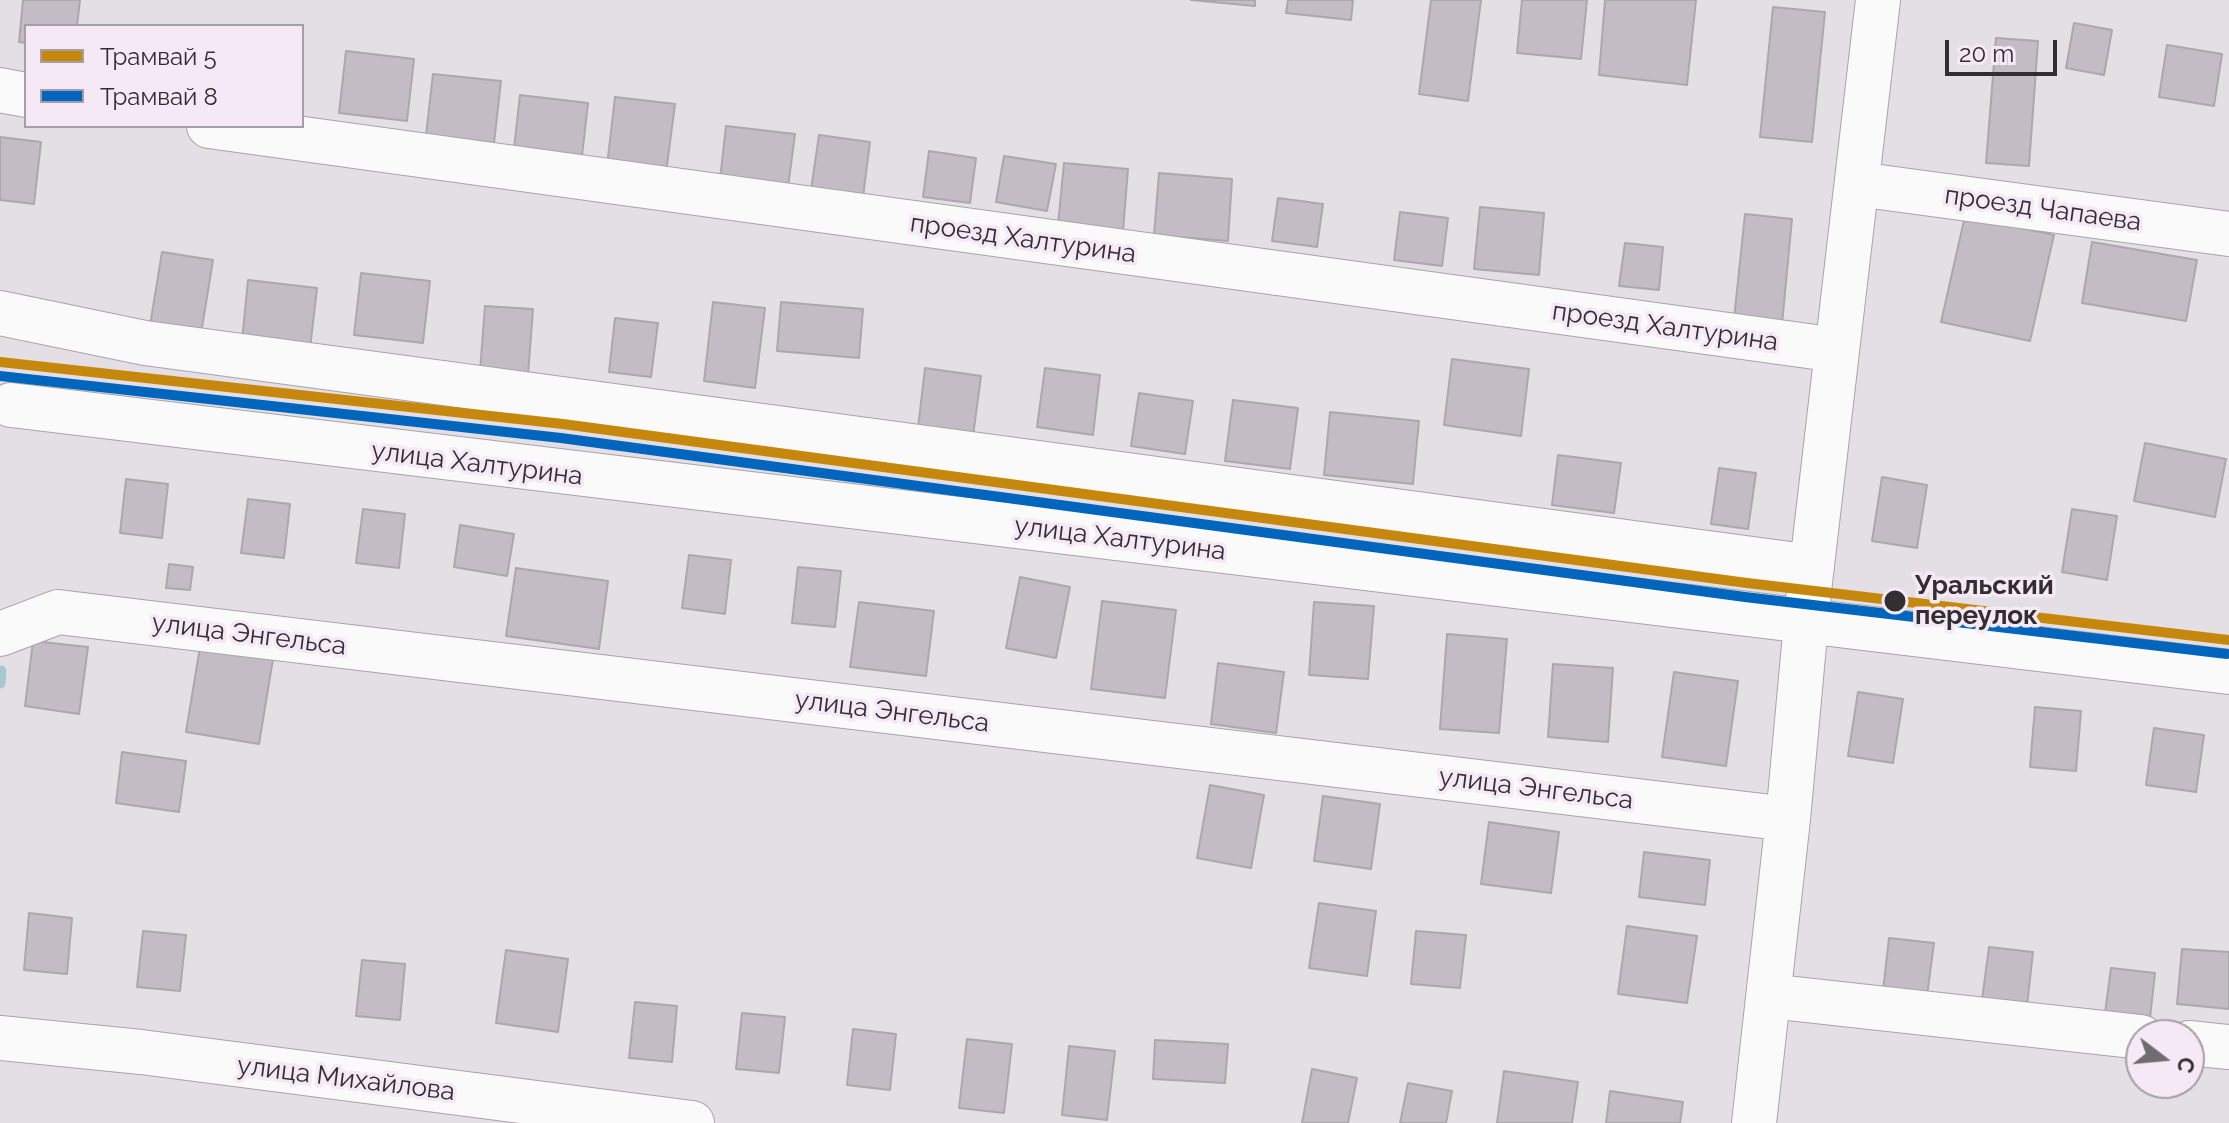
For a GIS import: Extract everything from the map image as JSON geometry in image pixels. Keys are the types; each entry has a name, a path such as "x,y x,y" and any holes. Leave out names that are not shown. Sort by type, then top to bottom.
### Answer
{"street":[{"path":"1754,1123 1812,567 1878,0"},
{"path":"0,90 24,95"},
{"name":"проезд Халтурина","path":"224,128 1837,350"},
{"name":"проезд Чапаева","path":"1857,184 2229,234"},
{"path":"0,313 161,345 1812,567"},
{"name":"улица Халтурина","path":"11,405 441,460 1807,618 2229,672"},
{"name":"улица Энгельса","path":"0,634 58,612 1788,819"},
{"path":"1769,996 2125,1035"},
{"name":"улица Михайлова","path":"0,1038 692,1123"},
{"path":"2205,1045 2229,1047"}],"building":[{"path":"23,0 80,0 77,24 24,24 24,43 19,42"},
{"path":"1191,0 1255,0 1255,6"},
{"path":"1288,0 1353,0 1351,20 1286,13"},
{"path":"1431,0 1481,0 1468,101 1419,94"},
{"path":"1522,0 1587,0 1581,59 1517,53"},
{"path":"1605,0 1696,0 1687,85 1599,75"},
{"path":"1773,7 1825,12 1812,142 1760,137"},
{"path":"2074,23 2112,30 2104,75 2066,68"},
{"path":"1996,38 2038,41 2029,166 1986,163"},
{"path":"2167,45 2222,54 2214,106 2159,97"},
{"path":"346,51 414,59 407,121 339,113"},
{"path":"433,74 501,81 494,143 426,135"},
{"path":"520,95 588,103 581,165 513,157"},
{"path":"615,97 675,104 665,181 606,174"},
{"path":"726,126 795,134 787,195 719,188"},
{"path":"819,135 870,142 863,197 811,190"},
{"path":"0,137 41,142 34,204 0,200"},
{"path":"929,151 976,158 970,203 923,197"},
{"path":"1004,156 1056,164 1047,211 996,202"},
{"path":"1064,163 1128,169 1123,231 1058,225"},
{"path":"1159,173 1232,179 1228,241 1154,235"},
{"path":"1278,198 1323,204 1317,247 1272,241"},
{"path":"1480,207 1544,213 1539,275 1474,269"},
{"path":"1400,212 1448,218 1442,266 1394,260"},
{"path":"1745,214 1792,219 1782,324 1734,319"},
{"path":"1965,216 2054,235 2030,341 1941,322"},
{"path":"2092,242 2197,260 2186,321 2082,303"},
{"path":"1625,243 1663,247 1659,290 1619,286"},
{"path":"162,252 213,260 200,340 149,332"},
{"path":"361,273 430,281 423,343 354,335"},
{"path":"248,280 317,288 310,349 242,341"},
{"path":"713,302 765,308 755,388 704,381"},
{"path":"781,302 863,309 859,358 777,351"},
{"path":"485,306 533,309 528,375 480,371"},
{"path":"615,318 658,323 651,377 609,372"},
{"path":"1452,359 1529,369 1521,436 1444,425"},
{"path":"925,368 981,376 973,436 918,428"},
{"path":"1045,368 1100,375 1093,435 1037,427"},
{"path":"1139,393 1193,401 1185,454 1131,446"},
{"path":"1233,400 1298,408 1290,469 1225,461"},
{"path":"1330,412 1419,421 1413,484 1324,475"},
{"path":"2145,443 2226,459 2215,517 2134,501"},
{"path":"1558,455 1621,463 1614,513 1552,505"},
{"path":"1719,468 1756,473 1748,529 1711,524"},
{"path":"1882,477 1927,485 1917,548 1872,541"},
{"path":"126,479 168,484 162,538 120,533"},
{"path":"248,499 290,504 284,558 241,553"},
{"path":"363,509 405,514 399,568 356,563"},
{"path":"2072,509 2117,516 2107,580 2062,572"},
{"path":"460,525 514,534 507,576 454,567"},
{"path":"689,555 731,560 725,614 682,608"},
{"path":"169,564 193,567 190,590 166,588"},
{"path":"798,567 841,571 835,627 792,623"},
{"path":"516,568 608,581 599,649 506,636"},
{"path":"1020,577 1070,587 1056,658 1006,648"},
{"path":"1102,601 1176,610 1165,698 1091,689"},
{"path":"859,602 934,611 926,676 850,667"},
{"path":"1314,602 1374,606 1368,679 1309,675"},
{"path":"1447,634 1507,639 1499,733 1440,729"},
{"path":"33,641 88,647 79,714 25,706"},
{"path":"200,647 273,659 259,744 186,732"},
{"path":"1218,663 1284,672 1276,733 1211,724"},
{"path":"1553,664 1613,668 1608,742 1548,737"},
{"path":"1674,672 1738,681 1726,766 1662,757"},
{"path":"1858,692 1903,699 1893,763 1848,756"},
{"path":"2035,707 2081,711 2076,771 2030,767"},
{"path":"2154,728 2204,735 2196,792 2146,785"},
{"path":"122,752 186,761 179,812 116,803"},
{"path":"1210,785 1264,795 1251,868 1197,858"},
{"path":"1323,796 1380,804 1371,869 1314,861"},
{"path":"1489,822 1559,832 1551,893 1481,884"},
{"path":"1644,852 1710,860 1705,905 1639,897"},
{"path":"1319,903 1376,911 1367,976 1309,968"},
{"path":"29,913 72,918 67,974 24,970"},
{"path":"1627,926 1697,936 1687,1003 1618,994"},
{"path":"143,931 186,935 180,991 137,987"},
{"path":"1416,931 1466,935 1460,988 1411,984"},
{"path":"1889,938 1934,943 1927,996 1883,991"},
{"path":"1989,947 2033,952 2027,1006 1982,1000"},
{"path":"2182,949 2229,952 2229,1009 2177,1004"},
{"path":"506,950 568,959 558,1032 496,1023"},
{"path":"362,960 405,964 400,1020 356,1016"},
{"path":"2111,968 2155,973 2150,1019 2125,1019 2125,1024 2104,1021"},
{"path":"635,1002 677,1006 672,1062 629,1058"},
{"path":"742,1013 785,1017 779,1073 736,1069"},
{"path":"853,1029 896,1034 890,1090 847,1085"},
{"path":"967,1039 1012,1044 1004,1113 959,1108"},
{"path":"1155,1040 1228,1044 1225,1083 1153,1079"},
{"path":"1069,1046 1115,1051 1107,1120 1062,1115"},
{"path":"1312,1069 1357,1078 1348,1123 1302,1123"},
{"path":"1504,1071 1578,1082 1572,1123 1497,1123"},
{"path":"1408,1083 1452,1091 1446,1123 1400,1123"},
{"path":"1610,1091 1683,1102 1680,1123 1606,1123"}],"waterway":[{"path":"0,683 1,671"}],"tram line":[{"name":"5","path":"0,362 563,424 1747,583 2229,640"},
{"name":"8","path":"0,376 561,438 1745,597 2227,654"}],"place":[{"name":"Уральский переулок","path":"1895,601"}]}
